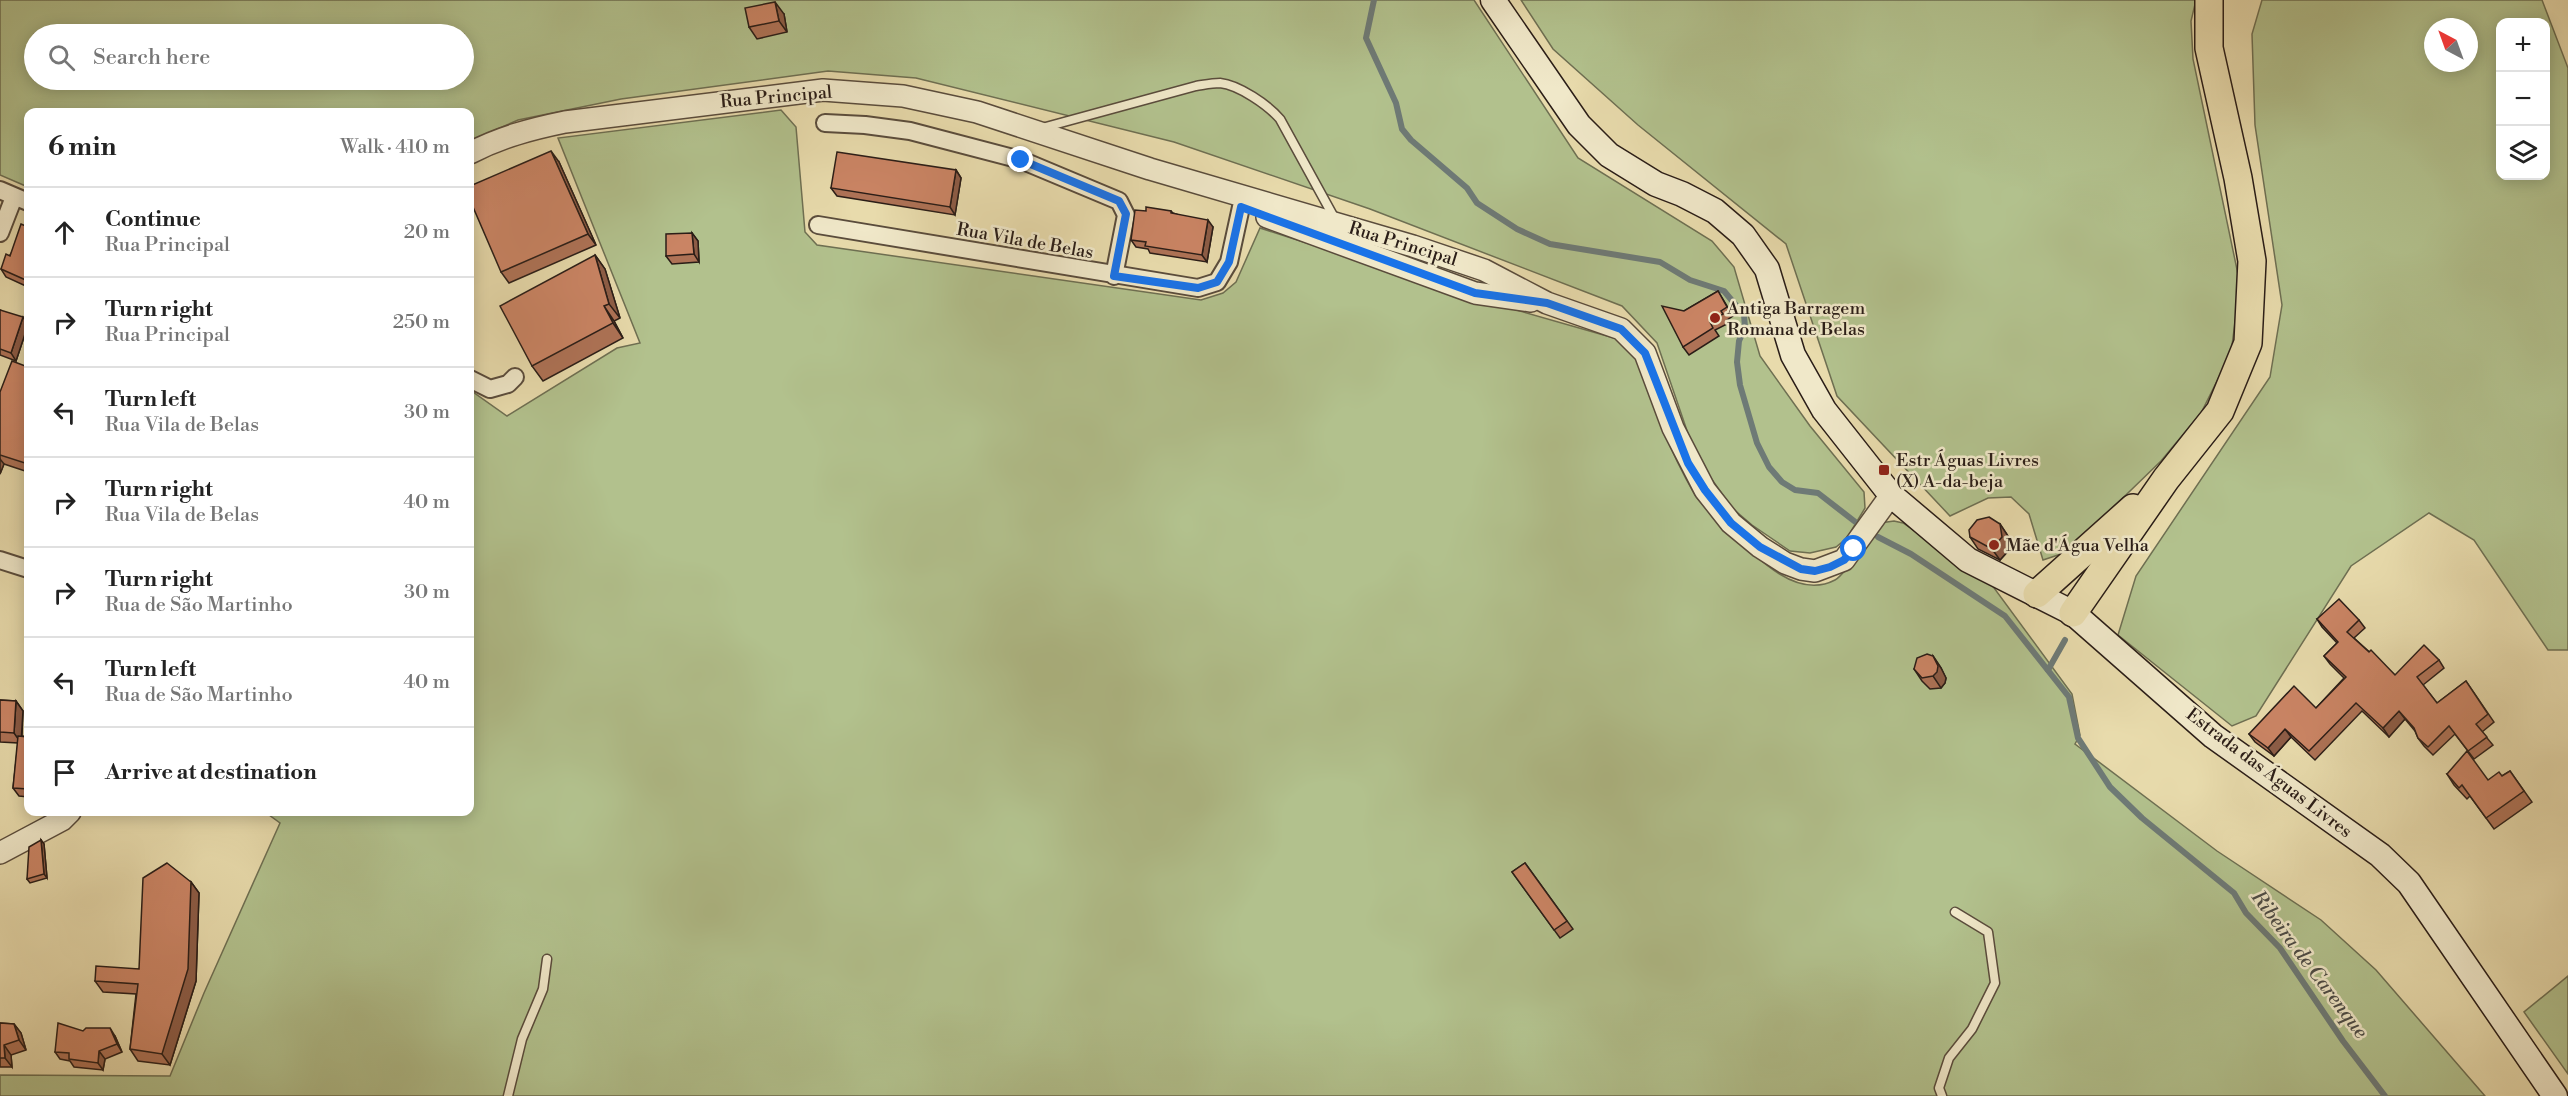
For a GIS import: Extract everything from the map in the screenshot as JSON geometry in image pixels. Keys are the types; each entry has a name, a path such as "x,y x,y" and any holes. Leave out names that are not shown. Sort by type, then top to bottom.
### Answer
{"highway":[{"path":"2073,613 2166,479 2220,411 2248,343 2252,261 2238,178 2209,48 2209,0"},
{"path":"2037,594 2166,479"}],"main road":[{"name":"Estrada das Águas Livres","path":"1493,0 1574,117 1610,155 1656,184 1715,211 1743,235 1767,269 1793,355 1824,410 1891,495 1968,560 2073,613 2213,736 2380,855 2409,883 2555,1096"}],"street":[{"name":"Rua Principal","path":"474,151 496,140 566,122 823,90 903,96 977,112 1150,170 1338,224 1484,270 1547,303 1621,329 1645,353 1688,463 1705,490 1731,523 1760,547 1785,563 1815,571 1844,560 1891,495"},
{"path":"825,123 865,124 910,131 1021,160 1119,201 1126,214 1114,276"},
{"name":"Rua Principal","path":"1150,170 1241,207 1475,293 1547,303"},
{"path":"0,233 14,196"},
{"name":"Rua Vila de Belas","path":"818,225 1114,276 1198,288 1217,282 1229,262 1241,207"},
{"path":"474,381 490,389 508,384 515,377"},
{"path":"0,560 24,568"},
{"path":"0,853 66,816"}],"lane":[{"path":"1033,130 1196,86 1221,83 1269,106 1280,119 1338,224"},
{"path":"1942,1096 1939,1088 1949,1058 1972,1029 1995,983 1988,932 1955,912"},
{"path":"508,1096 522,1039 543,989 547,959"}],"green space":[{"path":"0,0 1474,0 1578,158 1712,241 1734,267 1760,356 1810,426 1864,492 1865,508 1847,538 1836,547 1810,553 1790,551 1752,525 1732,508 1696,457 1657,343 1622,306 1370,209 1174,142 916,78 828,71 621,99 518,120 474,139 474,108 24,108 24,185 0,175"},
{"path":"1521,0 2196,0 2191,21 2193,59 2240,284 2231,353 2201,413 2161,461 2067,552 2043,560 2029,514 2011,497 1988,498 1950,516 1837,396 1786,244 1638,125 1553,49"},
{"path":"2262,0 2542,0 2549,18 2496,18 2496,180 2550,180 2550,21 2568,68 2568,650 2548,650 2474,540 2429,513 2351,566 2256,716 2232,726 2118,635 2136,576 2270,377 2282,305 2255,125 2252,34"},
{"path":"781,110 796,127 805,232 817,245 1201,300 1223,293 1236,282 1260,228 1499,305 1621,340 1633,348 1668,441 1695,495 1759,559 1788,579 1804,584 1819,585 1839,577 1880,523 1894,521 1903,523 1989,581 2072,694 2080,735 2075,744 2217,851 2321,920 2376,970 2485,1096 0,1096 0,1075 170,1076 204,993 280,823 270,816 474,816 474,393 507,416 617,348 640,343 558,138"},
{"path":"2568,976 2568,1074 2524,1012"}],"building":[{"path":"775,2 779,21 749,27 745,8"},
{"path":"551,151 588,234 501,272 474,209 474,184"},
{"path":"837,152 956,170 950,207 831,188"},
{"path":"1146,207 1208,220 1202,255 1145,246 1146,242 1131,240 1135,210 1146,211"},
{"path":"21,224 24,225 24,279 1,269 6,254 10,256"},
{"path":"692,233 694,254 666,256 666,234"},
{"path":"595,255 609,304 604,306 613,323 532,366 500,306"},
{"path":"1718,291 1727,307 1721,311 1723,314 1710,322 1713,328 1683,347 1662,306 1684,311"},
{"path":"0,310 23,317 11,353 0,349"},
{"path":"12,361 24,366 24,463 0,455 0,392"},
{"path":"1989,517 2000,524 2002,537 1992,549 1970,537 1969,530 1977,520"},
{"path":"2339,599 2359,620 2347,632 2369,652 2371,650 2395,675 2424,645 2439,660 2417,677 2437,703 2466,681 2488,714 2476,724 2487,737 2468,751 2449,726 2428,747 2418,738 2414,728 2399,711 2383,728 2356,703 2309,751 2285,729 2268,748 2249,734 2294,686 2316,708 2346,677 2324,656 2338,642 2317,619"},
{"path":"1927,654 1933,656 1938,666 1937,672 1933,676 1922,678 1914,669 1917,658"},
{"path":"0,700 16,701 14,733 0,732"},
{"path":"18,736 24,737 24,789 13,788"},
{"path":"2467,751 2488,780 2499,772 2502,776 2510,771 2524,791 2486,818 2462,785 2459,788 2447,774"},
{"path":"41,840 44,874 27,879 29,847"},
{"path":"167,863 191,882 188,969 162,1054 130,1049 138,984 95,981 96,966 139,969 143,878"},
{"path":"1525,863 1567,921 1554,930 1512,872"},
{"path":"0,1023 14,1024 19,1040 4,1045 5,1058 0,1058"},
{"path":"58,1023 83,1031 86,1028 110,1028 117,1044 99,1051 98,1063 69,1059 69,1053 55,1052"}],"waterway":[{"name":"Ribeira de Carenque","path":"1374,0 1366,38 1396,103 1402,129 1411,140 1467,188 1477,203 1517,229 1550,244 1660,262 1690,280 1724,291 1744,315 1745,327 1739,341 1737,362 1740,385 1757,443 1769,467 1782,482 1795,490 1818,493 1858,524"},
{"name":"Ribeira de Carenque","path":"1878,537 1911,554 2005,616 2069,697 2078,738 2110,787 2142,818 2234,893 2246,913 2280,948 2343,1041 2385,1096"},
{"path":"2048,670 2065,640"}],"place":[{"name":"Antiga Barragem Romana de Belas","path":"1715,318"},
{"name":"Estr Águas Livres (X) A-da-beja","path":"1884,470"},
{"name":"Mãe d'Água Velha","path":"1994,545"}],"route":[{"path":"1021,160 1119,201 1126,214 1114,276 1198,288 1217,282 1229,262 1241,207 1475,293 1547,303 1621,329 1645,353 1688,463 1705,490 1731,523 1760,547 1785,563 1801,569 1815,571 1830,567 1844,560 1854,549"}]}
